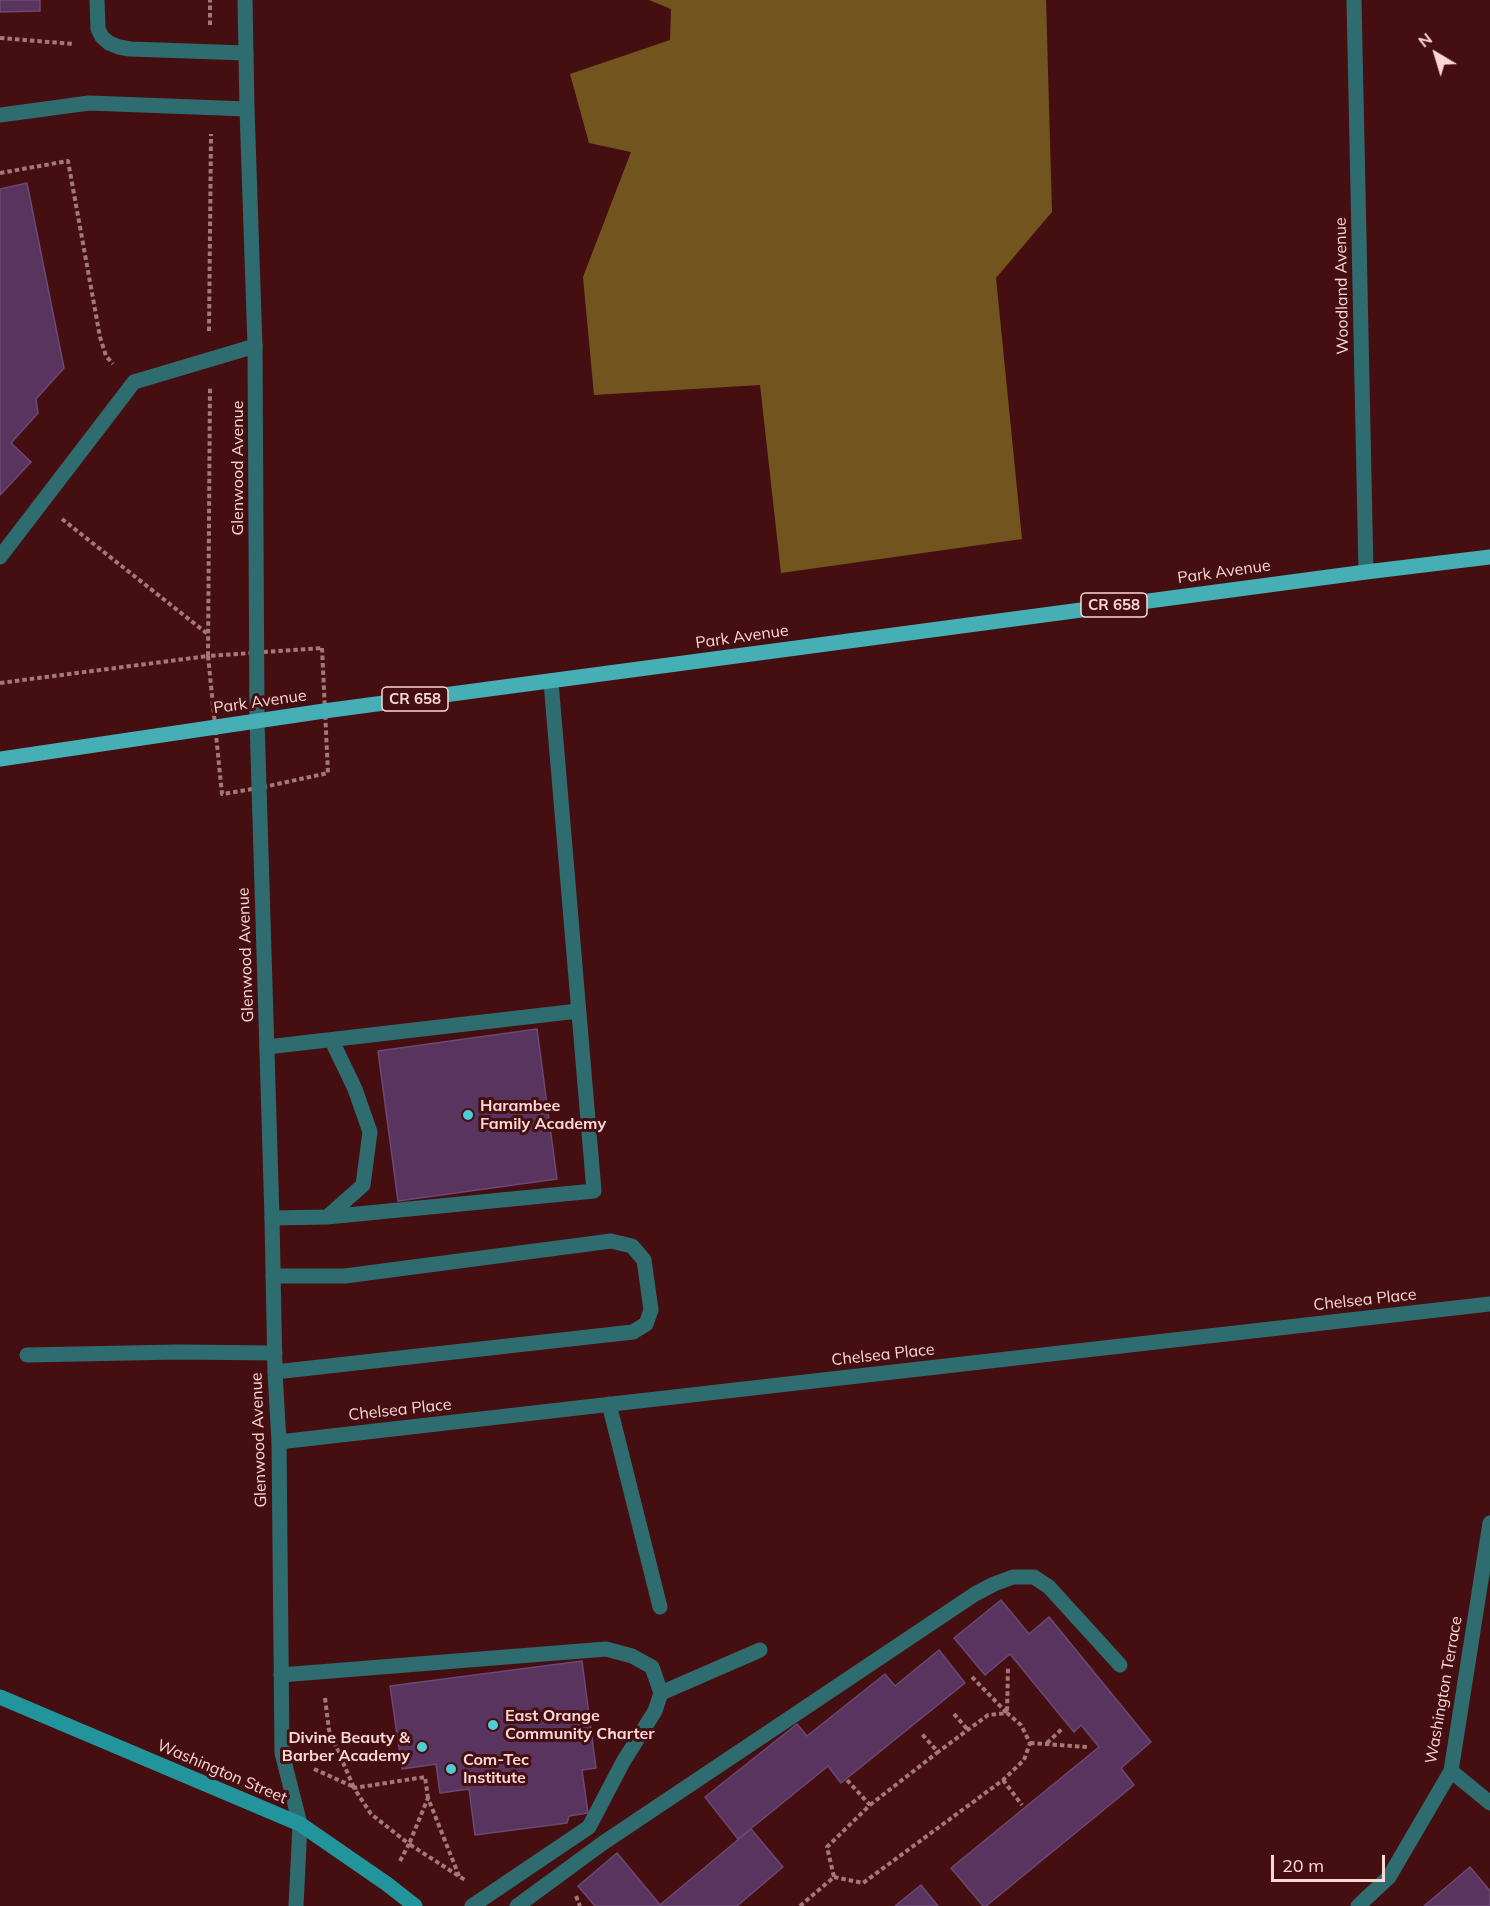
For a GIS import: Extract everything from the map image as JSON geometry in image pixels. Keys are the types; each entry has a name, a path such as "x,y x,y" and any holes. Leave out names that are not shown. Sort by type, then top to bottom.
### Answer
{"main road":[{"name":"Park Avenue","path":"0,759 256,720 1490,557"},
{"name":"Washington Street","path":"0,1697 300,1824 416,1906"}],"street":[{"path":"97,0 98,29 109,43 130,49 246,53"},
{"name":"Glenwood Avenue","path":"245,0 255,346 256,720 279,1442 282,1753 300,1824 296,1906"},
{"name":"Woodland Avenue","path":"1354,0 1366,572"},
{"path":"0,115 89,103 247,109"},
{"path":"0,557 134,382 255,346"},
{"path":"272,1218 327,1217 594,1191 551,682"},
{"path":"267,1047 578,1011"},
{"path":"327,1217 363,1185 370,1132 355,1089 332,1041"},
{"path":"273,1276 345,1276 611,1241 632,1246 644,1260 651,1310 646,1324 633,1332 275,1372"},
{"name":"Chelsea Place","path":"279,1442 1490,1304"},
{"path":"27,1355 275,1353"},
{"path":"609,1404 660,1606"},
{"name":"Washington Terrace","path":"1358,1906 1389,1877 1451,1770 1490,1523"},
{"path":"517,1906 633,1823 975,1594 994,1584 1014,1577 1034,1577 1049,1587 1120,1665"},
{"path":"281,1675 606,1648 632,1656 652,1667 661,1693 655,1711 623,1762 589,1827 472,1906"},
{"path":"661,1693 760,1650"},
{"path":"1451,1770 1490,1803"}],"path":[{"path":"210,0 210,52"},
{"path":"0,38 76,44"},
{"path":"209,334 211,107"},
{"path":"0,173 68,161 100,337 106,356 117,370 134,382"},
{"path":"0,683 208,656 211,359"},
{"path":"42,503 209,636"},
{"path":"1007,1713 1008,1666"},
{"path":"282,1753 354,1788 425,1777 428,1797 459,1876 409,1844 370,1814 354,1788 329,1731 321,1672"},
{"path":"834,1876 863,1883 1003,1780 1024,1760 1030,1743 1021,1725 972,1677"},
{"path":"834,1876 827,1847 870,1804 988,1715 1007,1713"},
{"path":"954,1714 968,1730"},
{"path":"1046,1744 1063,1728"},
{"path":"921,1733 938,1752"},
{"path":"1030,1743 1086,1747"},
{"path":"847,1780 870,1804"},
{"path":"1003,1780 1022,1805"},
{"path":"409,1844 428,1797"},
{"path":"800,1906 806,1904 834,1876"}],"shaded area":[{"path":"649,0 1046,0 1052,212 996,278 1022,539 781,573 760,385 594,395 583,277 631,152 589,143 570,74 670,40 671,9"}],"building":[{"path":"0,0 40,0 40,11 0,12"},
{"path":"27,183 64,368 36,399 38,413 11,443 31,462 0,495 0,189"},
{"name":"Harambee Family Academy","path":"537,1029 557,1179 398,1201 378,1051"},
{"path":"1001,1600 1029,1634 1049,1617 1151,1742 1121,1768 1134,1785 986,1906 983,1906 951,1868 1099,1747 1081,1725 1074,1732 1010,1654 985,1675 954,1638"},
{"path":"939,1650 965,1683 841,1783 828,1766 738,1839 705,1797 797,1724 807,1736 885,1674 895,1686"},
{"name":"East Orange Community Charter","path":"582,1661 596,1768 582,1770 588,1813 569,1816 567,1823 475,1835 469,1789 440,1793 436,1764 402,1769 390,1686"},
{"path":"751,1829 783,1867 737,1906 662,1906 661,1904"},
{"path":"617,1853 661,1906 595,1906 578,1886"},
{"path":"1470,1867 1490,1891 1490,1906 1424,1906"},
{"path":"921,1885 938,1906 895,1906"}],"place":[{"name":"Harambee Family Academy","path":"468,1115"},
{"name":"East Orange Community Charter","path":"493,1725"},
{"name":"Divine Beauty & Barber Academy","path":"422,1747"},
{"name":"Com-Tec Institute","path":"451,1769"}]}
